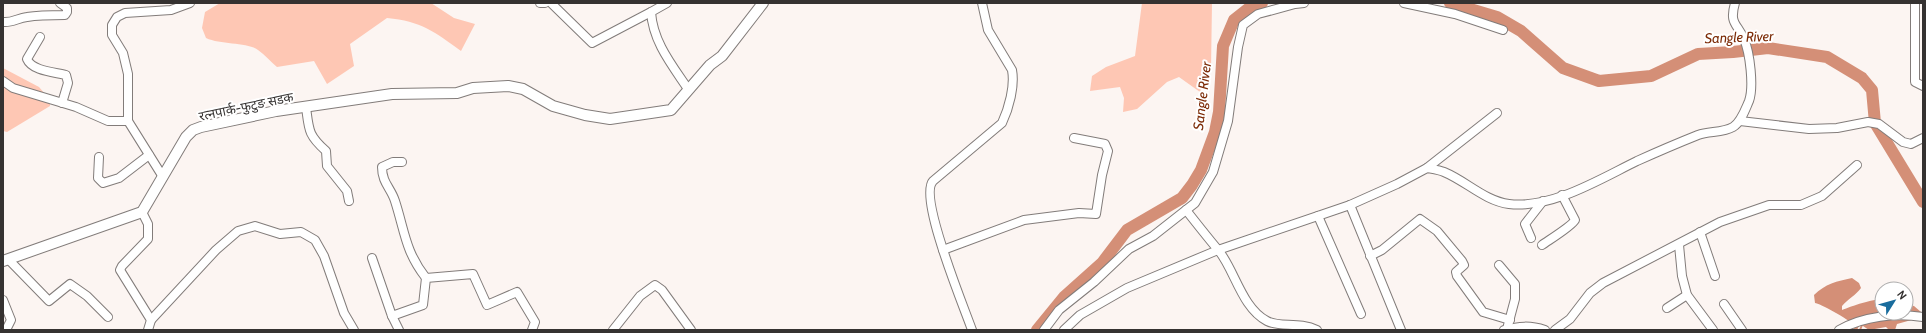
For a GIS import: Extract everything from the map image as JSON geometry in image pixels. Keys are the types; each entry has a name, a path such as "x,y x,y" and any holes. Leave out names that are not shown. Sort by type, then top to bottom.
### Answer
{"street":[{"path":"3,22 11,23 22,18 33,16 65,15 67,8 60,3"},
{"path":"163,177 128,121 128,74 123,53 112,34 112,25 117,17 125,13 171,10 190,3"},
{"path":"540,3 545,3"},
{"path":"551,3 592,43 667,3"},
{"name":"रत्नपार्क-फुटुङ सडक","path":"142,212 176,153 193,130 265,113 392,94 457,92 473,88 508,86 523,89 553,106 585,115 610,119 671,110 710,65 722,56 762,3"},
{"path":"972,330 936,232 929,189 930,184 1002,122 1008,109 1014,78 1012,70 988,30 982,3"},
{"path":"1044,330 1059,310 1094,282 1129,249 1153,236 1195,203 1213,172 1228,122 1238,47 1243,25 1258,14 1304,3"},
{"path":"1404,3 1455,14 1503,30"},
{"path":"1427,168 1444,172 1495,201 1510,204 1543,201 1592,184 1637,161 1700,134 1733,128 1740,121 1749,100 1751,87 1746,45 1733,20 1732,12 1734,3"},
{"path":"1915,3 1915,82 1923,86"},
{"path":"650,12 652,26 662,50 688,89"},
{"path":"40,37 27,59 29,63 35,67 66,74 68,84 62,103"},
{"path":"3,81 13,88 76,107 108,121 128,121"},
{"path":"306,107 309,130 314,140 326,151 327,166 347,191 349,201"},
{"path":"1064,330 1080,315 1127,288 1218,250 1350,205 1398,184 1427,168 1497,114"},
{"path":"1740,121 1809,129 1837,128 1868,122 1879,124 1904,142 1910,144 1923,138"},
{"path":"943,250 1024,220 1078,213 1096,214 1102,175 1108,151 1105,144 1074,138"},
{"path":"99,157 98,178 103,183 117,179 149,155"},
{"path":"392,316 423,305 426,278 415,263 404,239 395,199 382,177 382,167 393,162 402,162"},
{"path":"1555,330 1570,319 1590,293 1603,283 1720,222 1756,208 1769,205 1801,205 1822,196 1857,165"},
{"path":"1542,245 1573,224 1575,220 1562,195"},
{"path":"1531,238 1525,224 1543,201"},
{"path":"1350,205 1401,330"},
{"path":"1186,210 1218,250 1237,285 1256,312 1271,323 1304,325 1317,330"},
{"path":"108,317 87,296 70,284 49,301 5,260 142,212 148,224 148,239 120,270 151,320"},
{"path":"1318,216 1361,314"},
{"path":"1370,256 1382,250 1420,219 1437,231 1462,261 1464,265 1456,272 1457,276 1476,305 1484,312 1510,320"},
{"path":"148,330 151,320 216,250 238,231 255,226 280,234 301,232 315,240 324,256 344,313 354,330"},
{"path":"1700,232 1715,276"},
{"path":"1679,244 1682,276 1687,295 1712,330"},
{"path":"372,258 392,316 399,330"},
{"path":"1499,265 1515,284 1515,299 1506,330"},
{"path":"426,278 473,274 487,305 517,292 535,322 532,330"},
{"path":"613,330 640,296 655,285 662,290 691,330"},
{"path":"1667,308 1687,295"},
{"path":"3,300 11,320 6,330"},
{"path":"1724,304 1742,330"},
{"path":"1839,330 1861,321 1900,314 1923,317"},
{"path":"1506,330 1526,326 1545,330"}],"shaded area":[{"path":"220,3 431,3 454,18 475,24 461,51 427,28 409,22 387,18 350,44 354,66 327,84 314,61 277,67 254,47 219,42 206,38 202,28 205,12"},
{"path":"1142,3 1212,3 1211,69 1200,92 1179,77 1167,82 1137,109 1123,112 1124,98 1120,87 1090,91 1092,76 1106,67 1135,56"},
{"path":"3,68 39,87 50,100 50,106 7,132 3,131"},
{"path":"1852,278 1859,283 1861,288 1842,306 1842,310 1874,300 1874,321 1908,321 1897,324 1895,330 1889,330 1886,327 1869,330 1860,324 1857,330 1854,330 1852,324 1846,319 1815,303 1814,295 1822,288 1836,282"},
{"path":"1914,306 1921,312 1920,320 1915,319"}],"waterway":[{"name":"Sangle River","path":"1037,330 1064,297 1102,263 1127,230 1182,198 1192,185 1201,170 1215,132 1219,112 1223,46 1234,20 1253,5 1262,3"},
{"name":"Sangle River","path":"1450,3 1497,17 1521,31 1563,68 1599,81 1651,76 1698,54 1768,48 1827,57 1862,78 1872,90 1875,123 1923,202"},
{"path":"1860,330 1862,325"}]}
